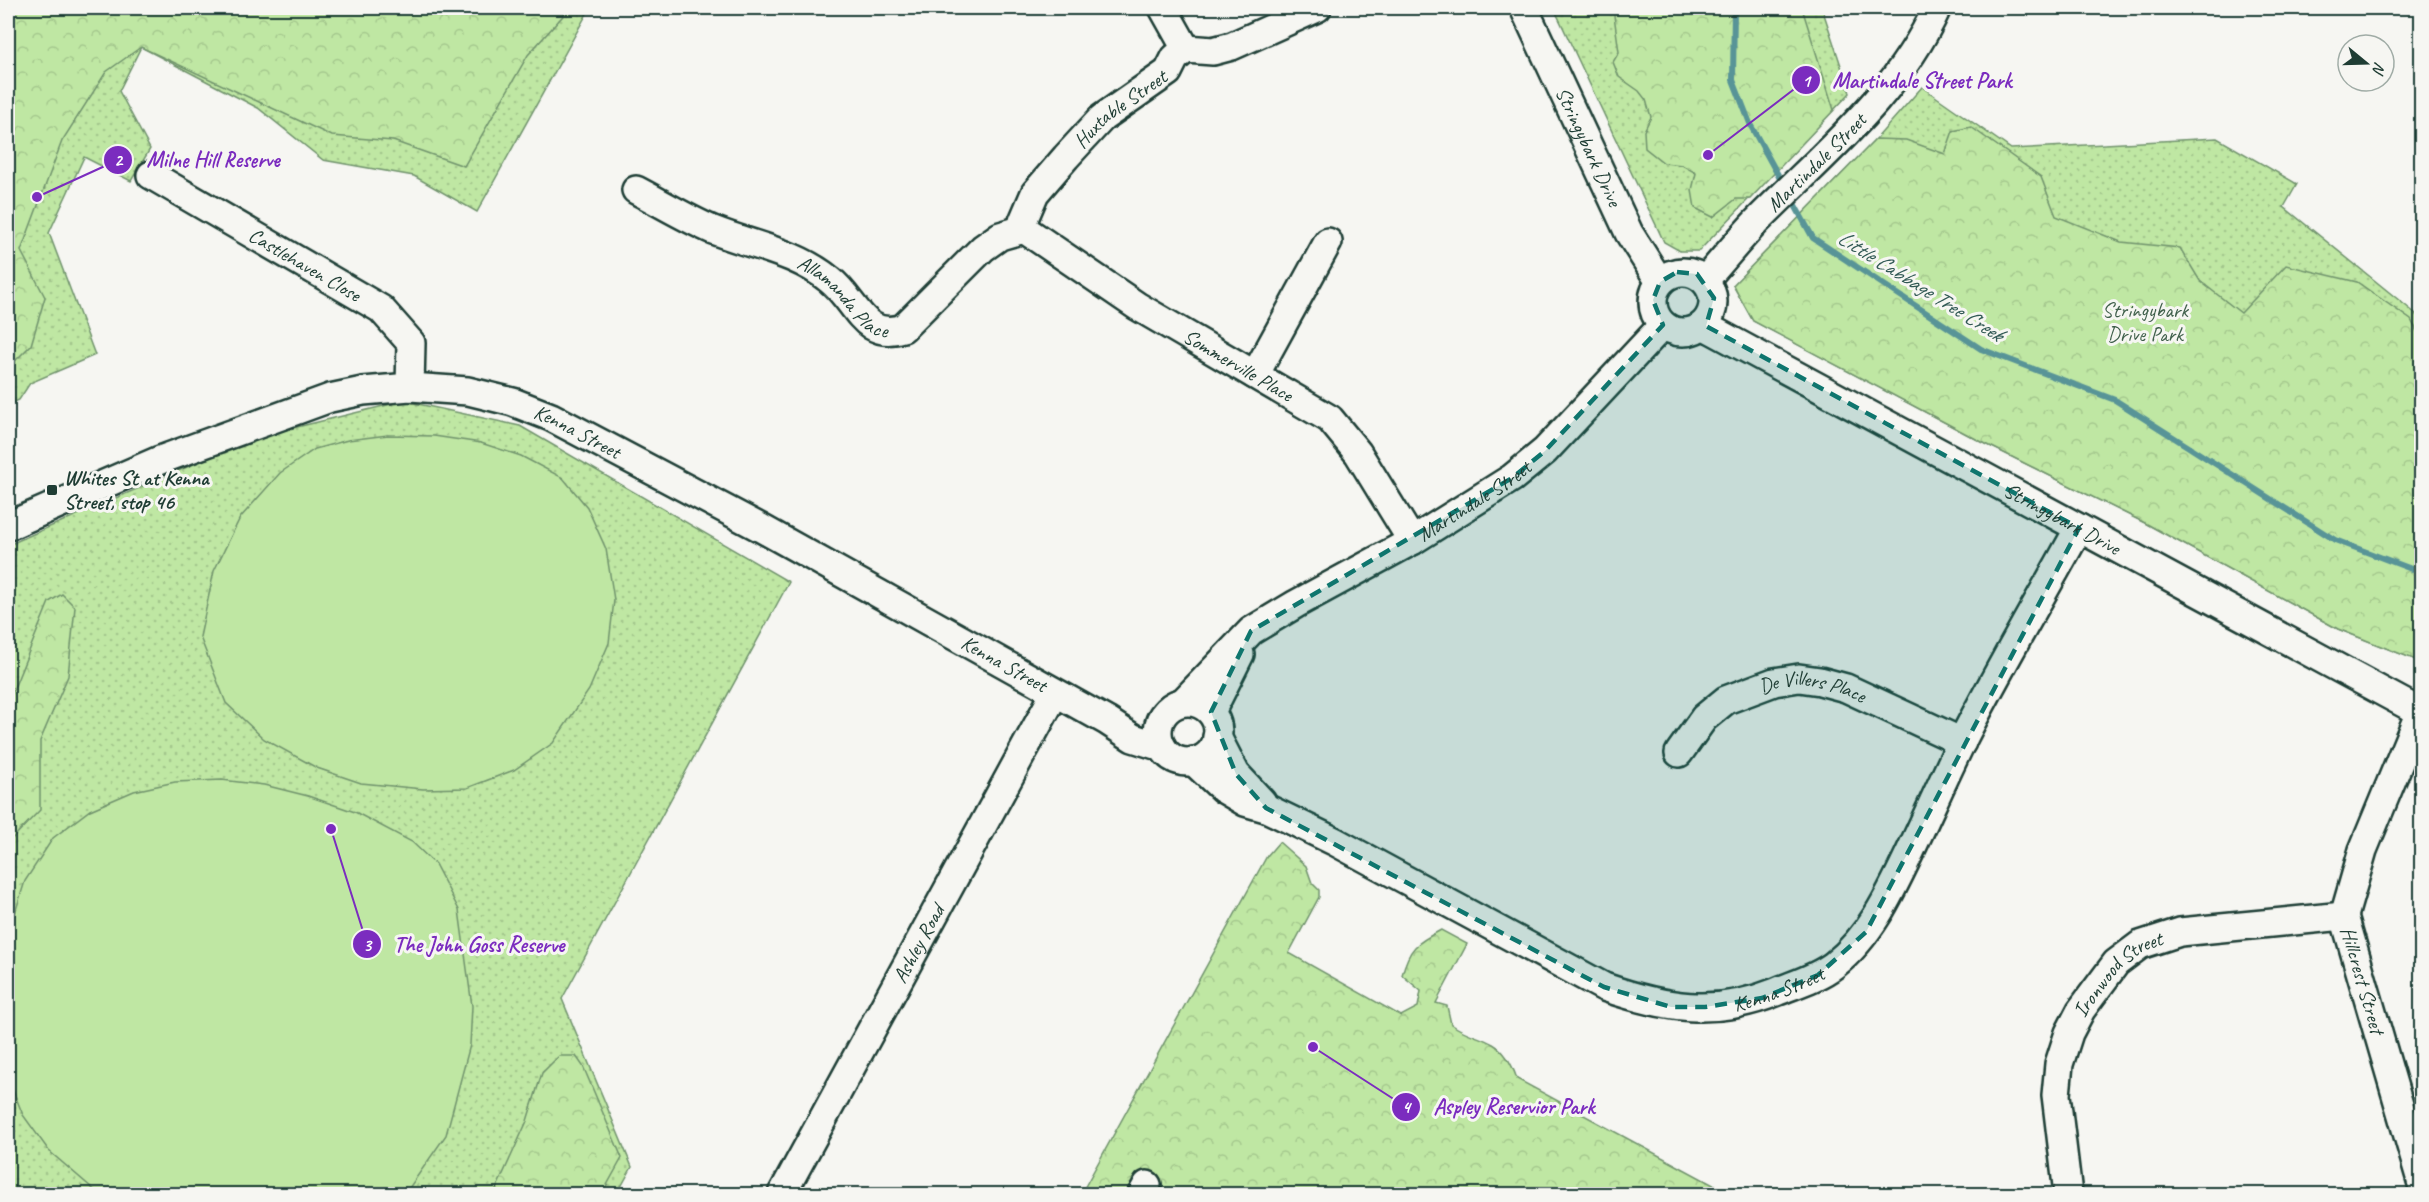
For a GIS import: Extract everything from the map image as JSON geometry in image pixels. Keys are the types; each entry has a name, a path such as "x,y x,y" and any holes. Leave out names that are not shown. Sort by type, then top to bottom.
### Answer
{"street":[{"path":"1163,8 1186,49 1213,51 1232,46 1317,8"},
{"name":"Stringybark Drive","path":"1524,8 1629,234 1660,282"},
{"name":"Martindale Street","path":"1705,280 1756,223 1869,110 1904,67 1928,28 1937,8"},
{"name":"Huxtable Street","path":"1024,229 1023,221 1035,193 1066,157 1102,118 1168,72 1175,58 1186,49"},
{"name":"Castlehaven Close","path":"151,175 381,309 411,344 410,387"},
{"name":"Allamanda Place","path":"636,190 713,230 783,253 807,265 830,280 876,330 889,332 903,328 983,248 1000,236 1024,229"},
{"name":"Sommerville Place","path":"1024,229 1137,306 1330,419 1358,453 1412,541"},
{"path":"1255,375 1328,242"},
{"path":"1687,271 1705,280 1711,288 1713,308 1703,325 1688,332 1679,332 1664,325 1654,309 1653,300 1660,282 1668,276 1687,271"},
{"name":"Martindale Street","path":"1172,710 1251,631 1412,541 1512,478 1545,451 1664,325"},
{"name":"Stringybark Drive","path":"1703,325 2421,712"},
{"name":"Kenna Street","path":"8,526 160,460 330,398 363,391 410,387 468,392 513,402 551,417 761,528 1107,721 1133,738 1162,747 1176,759 1193,761 1223,789 1245,802 1266,808 1334,841 1604,987 1671,1007 1706,1008 1762,998 1818,975 1852,949 1866,932 1891,892 1962,742 2079,528"},
{"path":"1193,761 1208,753 1214,725 1251,631"},
{"name":"De Villers Place","path":"1679,753 1704,718 1726,700 1774,682 1799,678 1846,688 1962,742"},
{"name":"Ashley Road","path":"782,1194 1055,693"},
{"name":"Kenna Street","path":"1107,721 1136,722 1198,704 1214,725 1236,774 1266,808"},
{"path":"1162,747 1158,732 1172,710"},
{"name":"Hillcrest Street","path":"2421,712 2363,850 2344,916 2411,1106 2421,1184"},
{"name":"Ironwood Street","path":"2068,1194 2056,1095 2059,1064 2069,1033 2081,1010 2116,963 2140,945 2180,932 2344,916"}],"highlighted area":[{"path":"1677,272 1697,274 1714,298 1706,326 2079,528 1866,932 1818,975 1762,998 1705,1007 1671,1007 1604,987 1266,808 1236,774 1211,712 1251,631 1512,478 1545,451 1663,325 1653,300 1660,282"}],"green space":[{"path":"8,8 590,8 477,212 414,176 323,160 258,108 141,47 119,91 150,149 131,181 84,157 49,233 95,355 30,383 19,400 8,405"},
{"path":"8,8 570,8 528,55 464,166 393,141 332,136 141,47 106,72 62,141 21,251 45,297 31,345 8,368"},
{"path":"1554,8 1822,8 1850,93 1699,251 1680,251 1664,242"},
{"path":"1613,8 1802,8 1834,110 1750,199 1736,199 1713,217 1695,208 1692,190 1696,173 1682,165 1664,163 1645,148 1644,131 1651,117 1646,100 1639,91 1619,77 1613,62 1619,52"},
{"name":"Stringybark Drive Park","path":"1922,87 2011,149 2217,138 2297,184 2284,207 2421,318 2421,662 2338,629 2145,523 1978,440 1753,321 1733,285 1876,139"},
{"name":"Stringybark Drive Park","path":"1971,127 2041,177 2056,216 2121,242 2180,248 2200,281 2241,313 2286,265 2357,282 2411,320 2422,341 2421,662 2338,629 2145,523 1978,440 1753,321 1733,285 1876,139 1906,140 1945,154 1953,131"},
{"path":"404,401 520,426 789,582 562,999 632,1167 617,1194 8,1194 8,545 256,437"},
{"path":"388,435 434,436 481,443 521,456 563,478 587,507 606,549 614,600 609,643 589,690 553,743 514,770 467,788 423,789 361,783 317,768 264,739 226,703 200,637 214,571 240,518 280,473 315,449 348,440"},
{"path":"62,594 75,607 68,676 40,741 40,810 8,843 8,703 49,602"},
{"path":"222,780 264,785 308,796 355,812 412,842 435,864 459,910 472,1006 470,1045 446,1135 405,1194 99,1194 49,1151 23,1115 8,1078 8,937 25,881 53,838 90,810 134,791 175,782"},
{"path":"1279,842 1306,866 1312,883 1319,890 1319,897 1289,953 1401,1016 1418,1007 1421,991 1402,975 1415,947 1441,930 1467,944 1436,1003 1447,1006 1451,1024 1497,1047 1508,1060 1517,1079 1730,1194 1081,1194 1267,856"},
{"path":"559,1056 576,1056 583,1066 622,1158 602,1194 494,1194 527,1121 542,1073"}],"waterway":[{"name":"Little Cabbage Tree Creek","path":"1734,8 1733,80 1751,126 1783,184"},
{"name":"Little Cabbage Tree Creek","path":"1791,198 1813,238 1981,349 2115,400 2335,540 2422,573"}],"place":[{"name":"Martindale Street Park","path":"1708,155"},
{"name":"Milne Hill Reserve","path":"37,197"},
{"name":"Whites St at Kenna Street, stop 46","path":"52,490"},
{"name":"The John Goss Reserve","path":"331,829"},
{"name":"Aspley Reservior Park","path":"1313,1047"}]}
